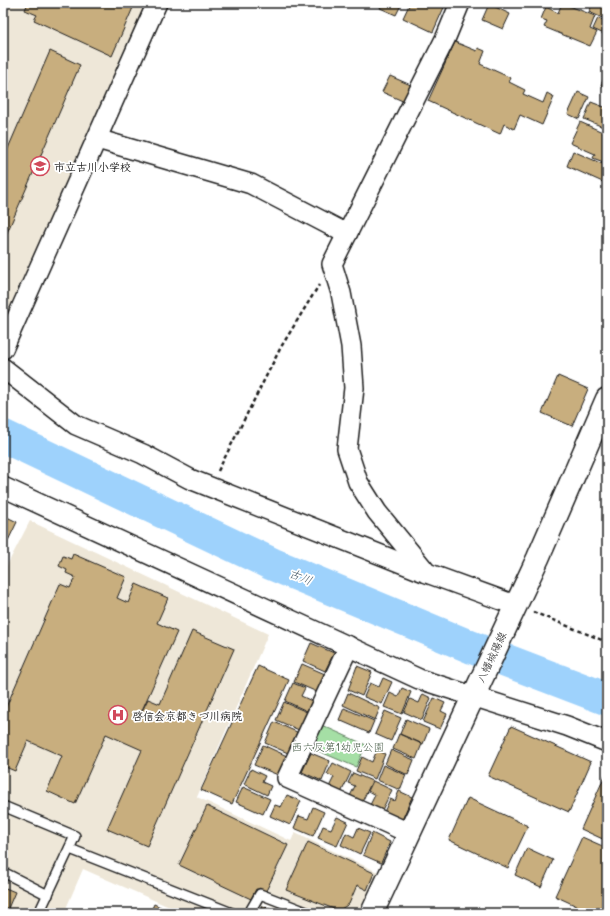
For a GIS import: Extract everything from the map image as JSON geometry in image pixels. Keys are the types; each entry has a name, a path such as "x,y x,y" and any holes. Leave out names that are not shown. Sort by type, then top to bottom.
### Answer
{"main road":[{"name":"八幡城陽線","path":"372,913 538,558 607,399"}],"street":[{"path":"3,349 157,3"},
{"path":"427,573 377,512 358,482 347,448 354,388 351,346 341,293 332,264 446,37 460,3"},
{"path":"97,139 251,184 347,234"},
{"path":"3,368 76,425 143,454 190,479 427,573 513,611"},
{"path":"3,487 419,679 475,690 607,742"},
{"path":"349,646 287,778 409,833"}],"lane":[{"path":"3,806 75,836 39,913"},
{"path":"70,849 232,913"},
{"path":"3,872 48,895"},
{"path":"249,913 260,894 309,913"}],"path":[{"path":"209,487 281,347 332,264"},
{"path":"513,611 607,642"}],"shaded area":[{"name":"市立古川小学校","path":"3,3 141,3 146,6 3,332"},
{"name":"啓信会京都きづ川病院","path":"30,521 268,634 197,797 291,841 295,833 380,873 362,913 289,913 263,902 257,913 183,913 83,869 64,913 3,913 3,618 6,613 3,611 3,573"}],"green space":[{"name":"西六反第1幼児公園","path":"319,724 366,745 356,767 309,747"}],"building":[{"path":"28,3 135,3 112,56 34,20 37,15 25,10"},
{"path":"382,3 402,3 396,15 380,8"},
{"path":"410,3 446,3 433,32 403,18"},
{"path":"562,3 595,16 590,29 597,32 590,46 544,27 547,21 541,19 546,7 558,13"},
{"path":"593,3 607,3 607,20 589,12"},
{"path":"489,4 510,14 503,29 482,20"},
{"path":"598,18 607,22 607,29 604,34 593,29"},
{"path":"455,42 477,51 478,48 485,51 480,64 511,78 509,82 525,90 523,94 543,103 547,93 554,97 542,125 520,115 514,129 504,124 500,134 428,101"},
{"path":"50,51 80,65 3,242 3,160"},
{"path":"607,71 607,88 601,85"},
{"path":"390,76 413,86 405,102 382,92"},
{"path":"578,92 589,97 579,119 568,114"},
{"path":"591,102 607,108 607,118 603,127 584,119"},
{"path":"580,122 607,134 606,163 593,158 595,154 570,143"},
{"path":"573,151 607,166 607,184 567,166"},
{"path":"558,376 588,389 572,426 542,413"},
{"path":"3,515 17,522 3,551"},
{"path":"73,554 126,577 117,598 128,603 136,584 168,598 157,623 177,632 139,717 148,699 160,704 192,631 234,649 147,846 107,829 142,750 106,734 75,804 47,791 62,756 28,741 15,771 3,766 3,714 60,584 70,588 75,577 66,573 67,570 59,566 63,556 71,559"},
{"path":"311,643 334,653 325,671 303,661"},
{"path":"302,664 325,674 317,692 294,682"},
{"path":"258,666 289,680 232,804 201,790"},
{"path":"357,666 372,672 362,696 348,690"},
{"path":"383,678 392,682 382,704 364,697 370,683 379,687"},
{"path":"293,683 305,688 301,696 312,701 307,711 285,701"},
{"path":"402,688 411,692 402,714 384,707 390,693 398,697"},
{"path":"348,693 380,708 375,720 343,705"},
{"path":"423,694 431,698 422,720 404,712 410,699 419,703"},
{"path":"434,698 445,703 441,711 447,714 440,729 423,722"},
{"path":"284,702 307,712 299,730 276,720"},
{"path":"344,708 374,721 369,733 339,720"},
{"path":"385,711 401,718 391,741 375,734"},
{"path":"406,719 429,729 423,744 400,734"},
{"path":"274,722 297,732 288,753 265,743"},
{"path":"511,726 591,762 569,812 488,776"},
{"path":"399,734 422,744 416,759 393,749"},
{"path":"263,745 287,756 278,775 254,765"},
{"path":"377,750 385,754 375,779 356,771 362,757 372,762"},
{"path":"391,750 414,760 408,775 385,764"},
{"path":"311,753 330,761 322,781 302,772"},
{"path":"333,763 351,772 341,793 329,787 334,777 327,774"},
{"path":"383,765 406,775 400,790 377,780"},
{"path":"251,769 265,776 262,782 271,786 267,795 244,784"},
{"path":"607,771 607,841 581,829"},
{"path":"353,773 372,781 362,802 350,796 355,786 348,783"},
{"path":"373,781 392,790 382,810 370,805 375,795 368,791"},
{"path":"243,787 270,799 263,814 236,802"},
{"path":"399,791 412,797 402,820 384,812 390,799 395,801"},
{"path":"287,795 301,801 290,825 270,816 275,805 281,807"},
{"path":"468,798 528,826 508,868 449,840"},
{"path":"207,806 288,845 265,893 256,889 251,899 179,865"},
{"path":"313,807 324,812 313,836 294,828 299,816 308,819"},
{"path":"337,817 348,822 337,846 318,838 323,826 331,829"},
{"path":"358,828 370,833 360,854 341,845 346,833 354,837"},
{"path":"372,833 390,842 381,863 363,855"},
{"path":"582,837 607,848 607,913 592,913 555,896"},
{"path":"308,842 374,873 367,890 357,885 349,904 341,909 334,909 286,890"},
{"path":"527,848 553,860 541,887 515,875"},
{"path":"3,887 15,892 6,913 3,913"},
{"path":"154,904 173,913 150,913"},
{"path":"263,906 279,913 260,913"}],"waterway":[{"name":"古川","path":"3,436 272,564 471,647 607,699"}],"place":[{"name":"市立古川小学校","path":"40,166"},
{"name":"啓信会京都きづ川病院","path":"118,715"}]}
